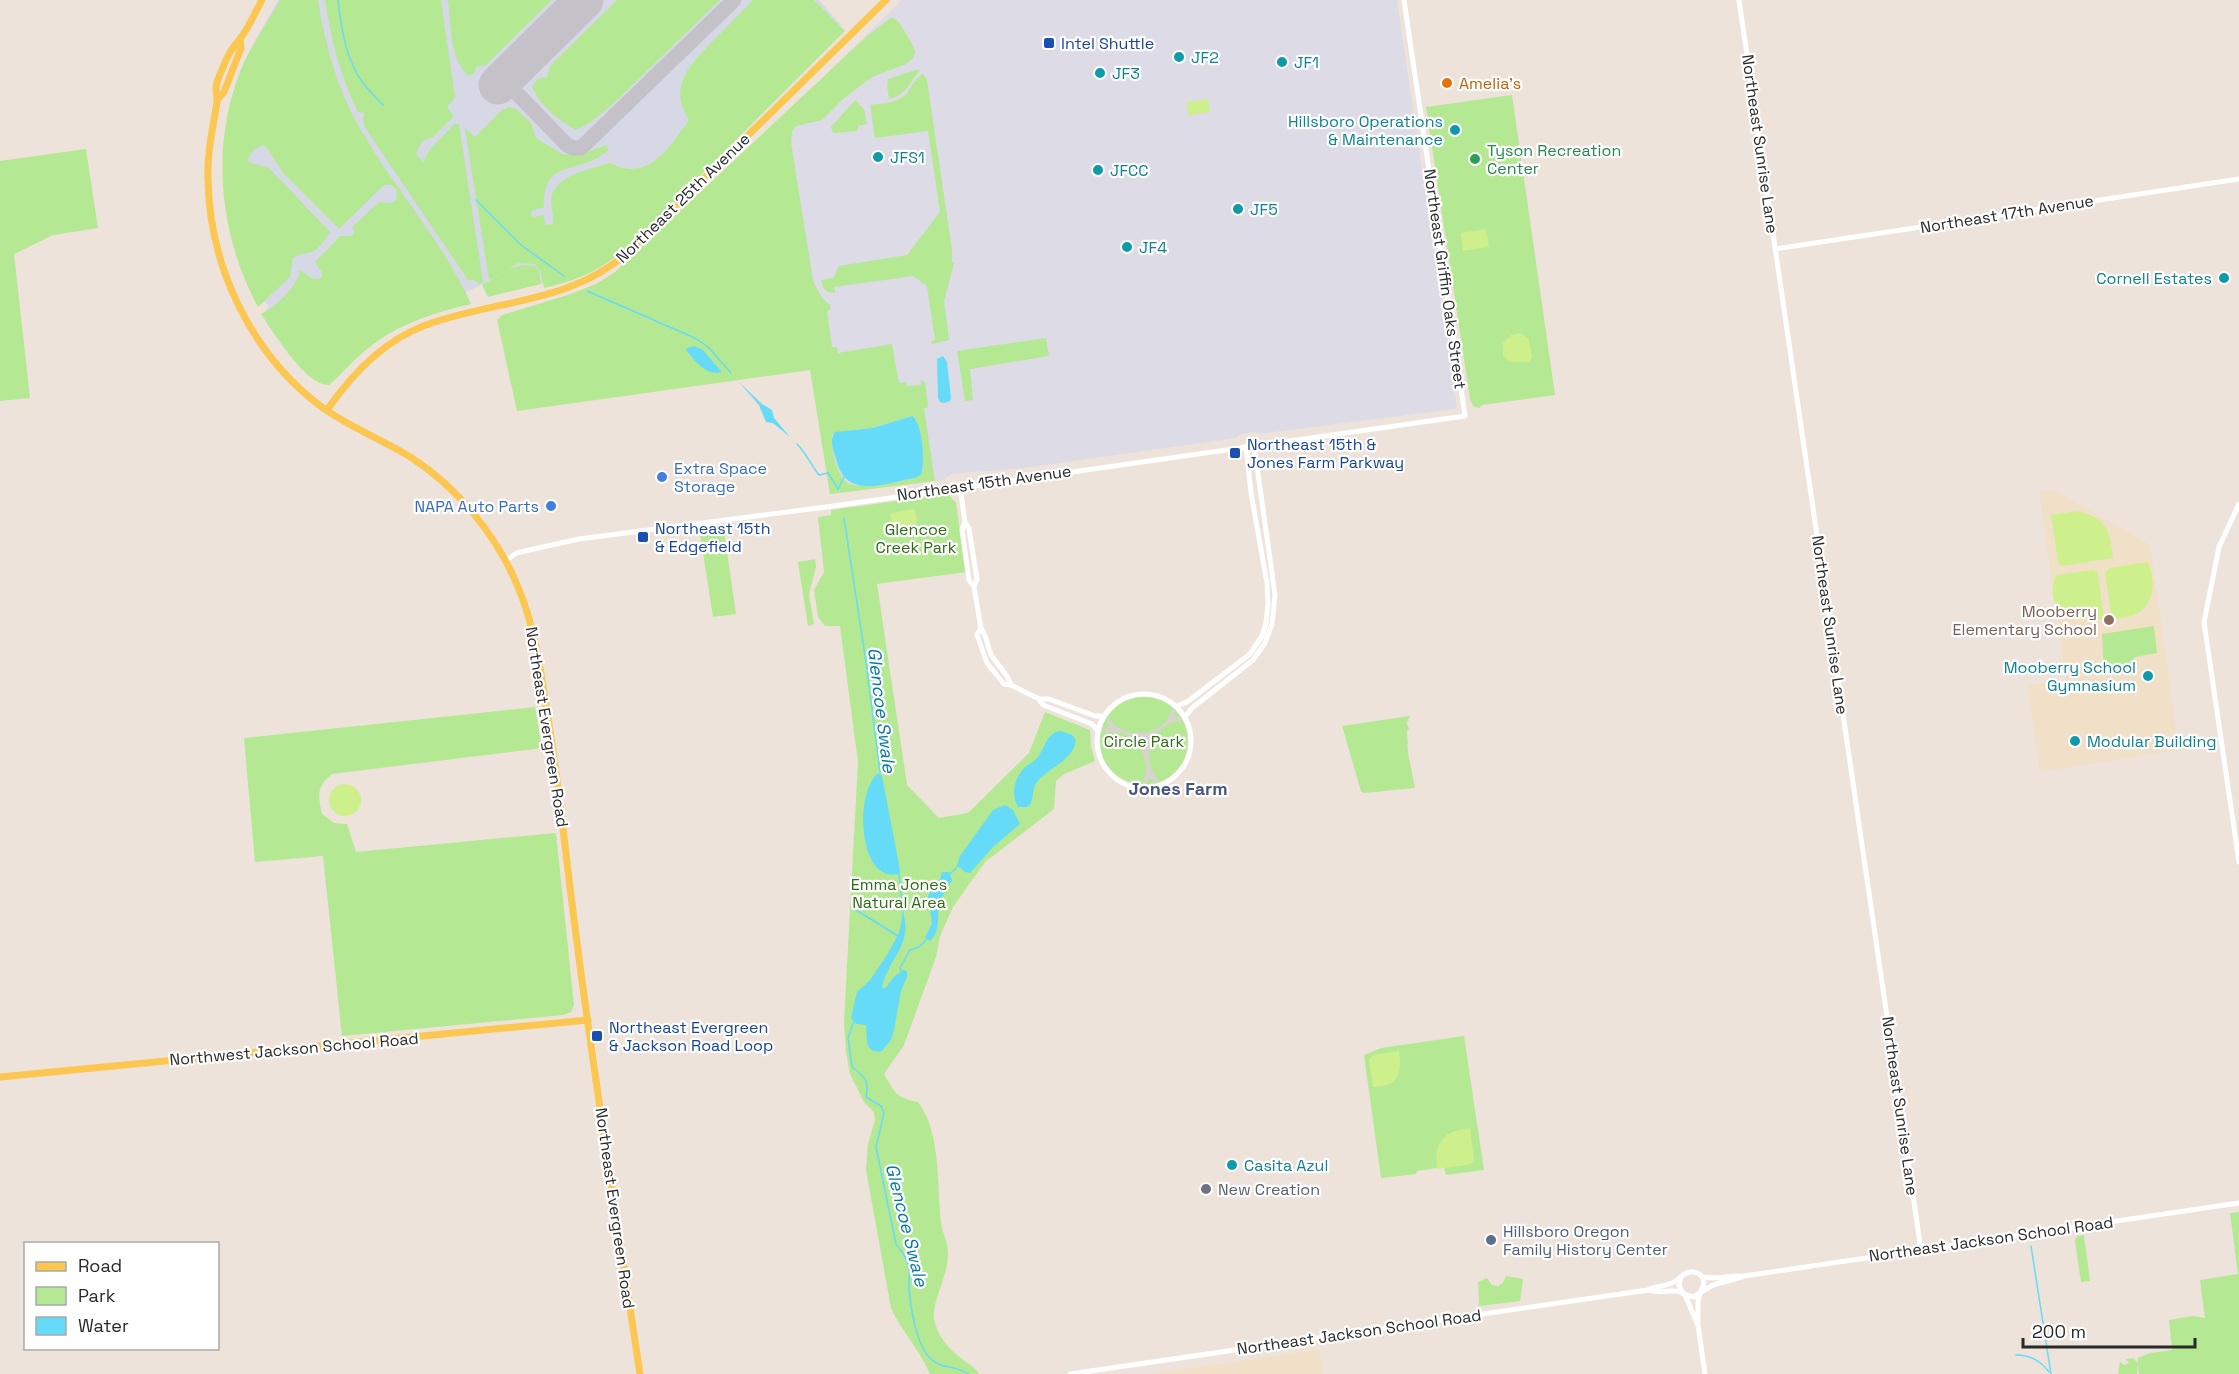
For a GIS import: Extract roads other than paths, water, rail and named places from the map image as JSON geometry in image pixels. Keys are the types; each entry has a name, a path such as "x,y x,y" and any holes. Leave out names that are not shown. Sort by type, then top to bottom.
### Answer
{"main road":[{"name":"Northeast Evergreen Road","path":"262,0 240,39 231,46 216,88 218,99 210,135 208,177 211,220 222,263 232,292 257,338 281,369 304,392 327,410 428,470 474,514 506,560 522,595 536,639 561,802 572,907 640,1374"},
{"name":"Northeast 25th Avenue","path":"327,410 347,383 368,361 417,329 446,319 564,290 608,268 634,248 886,0"},
{"name":"Northeast Evergreen Road","path":"218,99 224,92 241,48 240,39"},
{"name":"Northwest Jackson School Road","path":"0,1077 588,1020"}],"street":[{"name":"Northeast Griffin Oaks Street","path":"1404,0 1465,416"},
{"name":"Northeast Sunrise Lane","path":"1739,0 1921,1250"},
{"name":"Northeast 17th Avenue","path":"1775,249 2239,179"},
{"name":"Northeast 15th Avenue","path":"506,560 529,550 579,539 826,507 960,486 1465,416"},
{"path":"1185,717 1192,708 1257,655 1265,643 1272,624 1275,610 1274,589 1254,445"},
{"path":"1177,706 1186,702 1242,661 1257,644 1264,629 1268,603 1267,583 1246,446"},
{"path":"960,486 977,579 974,587 981,628 977,634 983,655 1004,684 1011,685 1039,699 1049,699 1095,716 1104,716"},
{"path":"2239,504 2219,547 2204,622 2239,862"},
{"path":"1141,693 1157,695 1177,706 1185,717 1191,738 1187,760 1174,778 1164,783 1149,788 1124,783 1108,770 1098,752 1098,731 1104,716 1120,700 1141,693"},
{"path":"1039,699 1043,705 1092,724 1098,731"},
{"name":"Northeast Jackson School Road","path":"1701,1293 1709,1287 1744,1276 2239,1203"},
{"path":"1698,1325 1690,1303 1679,1285 1681,1277 1690,1272 1696,1272 1704,1285 1698,1302 1698,1325 1705,1374"},
{"name":"Northeast Jackson School Road","path":"1701,1277 1744,1276"},
{"name":"Northeast Jackson School Road","path":"1070,1374 1648,1290 1669,1284 1681,1277"},
{"name":"Northeast Jackson School Road","path":"1648,1290 1655,1293 1674,1291 1683,1293"},
{"path":"1683,1293 1690,1297 1701,1293"}],"water":[{"path":"694,346 703,350 722,372 711,372 698,363 686,350"},
{"path":"943,356 947,362 951,398 950,401 944,403 938,398 937,359"},
{"path":"739,382 762,404 772,410 774,418 790,437 773,423 766,422 759,405"},
{"path":"912,416 919,426 921,435 923,462 921,475 868,486 857,485 848,480 841,472 834,452 832,442 835,432 873,428"},
{"path":"1061,731 1072,735 1076,740 1074,747 1066,759 1037,782 1030,805 1018,807 1014,791 1019,776 1025,767 1037,758 1049,738"},
{"path":"878,773 881,774 883,781 899,874 885,873 875,865 868,852 864,835 865,799 870,783"},
{"path":"1005,805 1013,810 1020,824 993,847 970,873 965,872 957,865 960,856 993,810"},
{"path":"942,872 949,872 952,880 940,901 938,926 930,941 925,938 932,923 928,896 933,887 939,883"},
{"path":"903,913 905,935 884,979 882,989 903,970 907,971 907,977 901,991 891,1040 882,1051 876,1051 869,1047 866,1025 856,1024 851,1018 857,992 870,980 887,955 899,933"}],"waterway":[{"name":"Glencoe Swale","path":"338,0 343,32 352,65 363,83 383,105"},
{"name":"Glencoe Swale","path":"476,200 521,245 564,276"},
{"name":"Glencoe Swale","path":"587,291 695,338 708,347 731,373"},
{"name":"Glencoe Swale","path":"797,444 819,475 828,473 838,489"},
{"path":"838,489 844,477"},
{"name":"Glencoe Swale","path":"844,518 880,772"},
{"path":"948,876 959,865"},
{"name":"Glencoe Swale","path":"899,872 903,915"},
{"path":"856,910 898,936"},
{"path":"901,971 900,968 910,950 919,947 926,940"},
{"name":"Glencoe Swale","path":"854,1021 848,1038 852,1067 865,1080 866,1097 881,1106 884,1113 876,1147 896,1244 906,1258 909,1268 911,1304 917,1334 930,1358 943,1366 968,1374"},
{"path":"2031,1246 2051,1374"},
{"path":"2016,1355 2034,1359 2049,1372"}],"place":[{"name":"Intel Shuttle","path":"1049,43"},
{"name":"JF2","path":"1179,57"},
{"name":"JF1","path":"1282,62"},
{"name":"JF3","path":"1100,73"},
{"name":"Amelia's","path":"1447,83"},
{"name":"Hillsboro Operations & Maintenance","path":"1455,130"},
{"name":"JFS1","path":"878,157"},
{"name":"Tyson Recreation Center","path":"1475,159"},
{"name":"JFCC","path":"1098,170"},
{"name":"JF5","path":"1238,209"},
{"name":"JF4","path":"1127,247"},
{"name":"Cornell Estates","path":"2224,278"},
{"name":"Northeast 15th & Jones Farm Parkway","path":"1235,453"},
{"name":"Extra Space Storage","path":"662,477"},
{"name":"NAPA Auto Parts","path":"551,506"},
{"name":"Northeast 15th & Edgefield","path":"643,537"},
{"name":"Mooberry Elementary School","path":"2109,620"},
{"name":"Mooberry School Gymnasium","path":"2148,676"},
{"name":"Modular Building","path":"2075,741"},
{"name":"Northeast Evergreen & Jackson Road Loop","path":"597,1036"},
{"name":"Casita Azul","path":"1232,1165"},
{"name":"New Creation","path":"1206,1189"},
{"name":"Hillsboro Oregon Family History Center","path":"1491,1240"}],"district":[{"name":"Jones Farm","path":"1178,788"}],"park label":[{"name":"Glencoe Creek Park","path":"916,538"},
{"name":"Circle Park","path":"1144,741"},
{"name":"Emma Jones Natural Area","path":"899,893"}]}
